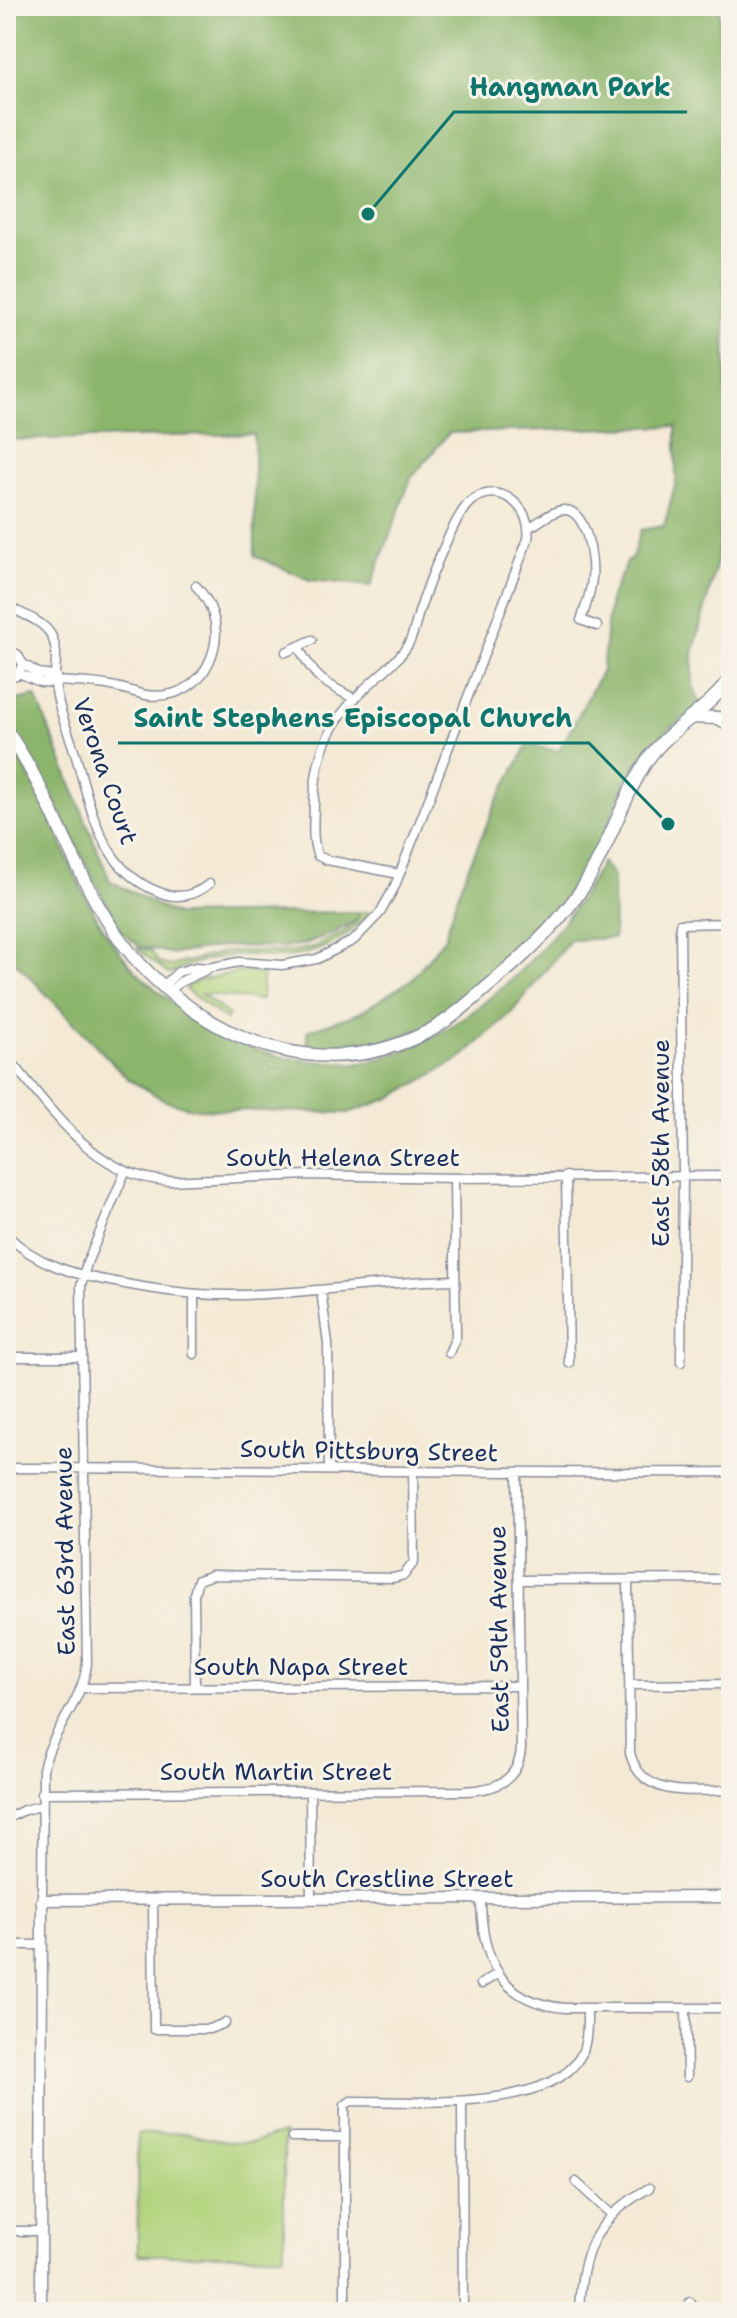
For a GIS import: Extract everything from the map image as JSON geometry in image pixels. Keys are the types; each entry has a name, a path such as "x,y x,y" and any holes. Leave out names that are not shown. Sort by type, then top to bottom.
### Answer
{"main road":[{"path":"6,730 32,774 98,908 125,946 166,988 206,1019 241,1039 282,1051 338,1056 392,1046 431,1029 465,1007 504,973 567,909 598,860 648,760 662,742 706,705 731,677"},
{"path":"688,718 718,718 731,725"}],"street":[{"path":"166,988 208,968 239,962 299,963 334,951 354,940 380,913 399,874 525,547 530,527 524,511 511,498 500,494 486,494 462,512 422,601 414,632 405,648 353,698 327,735 316,768 313,828 316,852 327,860 399,874"},
{"path":"530,527 564,510 579,517 593,567 589,598 581,620 597,626"},
{"path":"6,653 17,654 21,668 40,682 86,682 161,696 183,691 200,679 210,664 216,643 210,601 196,586"},
{"name":"Verona Court","path":"6,606 40,623 51,633 58,662 55,680 106,849 122,871 142,886 163,894 196,894 209,884"},
{"path":"286,652 312,640"},
{"path":"298,646 311,672 322,682 353,698"},
{"path":"6,676 13,677 21,668"},
{"name":"East 58th Avenue","path":"681,1362 683,1176 680,924 731,923"},
{"name":"South Helena Street","path":"6,1055 74,1133 103,1161 138,1177 168,1181 308,1175 454,1178 731,1176"},
{"name":"East 63rd Avenue","path":"41,2312 41,1793 48,1750 82,1688 88,1652 83,1276 125,1172"},
{"path":"566,1176 569,1363"},
{"path":"449,1353 456,1337 454,1178"},
{"path":"6,1234 31,1255 83,1276 194,1294 251,1295 455,1280"},
{"path":"321,1290 328,1344 329,1470"},
{"path":"194,1294 194,1354"},
{"path":"6,1357 82,1357"},
{"name":"South Pittsburg Street","path":"6,1468 517,1474 731,1472"},
{"path":"195,1687 194,1594 198,1580 212,1575 393,1578 409,1573 414,1562 413,1471"},
{"name":"East 59th Avenue","path":"508,1780 520,1757 517,1474"},
{"path":"519,1580 731,1579"},
{"path":"628,1580 630,1753 634,1766 644,1779 659,1788 731,1790"},
{"path":"630,1685 731,1684"},
{"name":"South Napa Street","path":"82,1688 520,1686"},
{"name":"South Martin Street","path":"41,1793 484,1791 508,1780"},
{"path":"310,1792 311,1898"},
{"path":"6,1819 41,1806"},
{"name":"South Crestline Street","path":"42,1900 731,1897"},
{"path":"481,1898 482,1933 489,1960 497,1974 519,1994 538,2003 587,2008 731,2008"},
{"path":"153,1900 154,2029 209,2029 225,2023"},
{"path":"6,1945 42,1945"},
{"path":"481,1984 497,1974"},
{"path":"345,2312 345,2105 351,2101 462,2102 554,2082 581,2055 587,2008"},
{"path":"686,2008 687,2077"},
{"path":"462,2102 463,2312"},
{"path":"292,2137 343,2137"},
{"path":"576,2182 611,2214"},
{"path":"579,2312 581,2274 594,2239 611,2214 649,2188"},
{"path":"6,2231 41,2231"},
{"path":"690,2302 697,2312"}],"green space":[{"path":"6,6 719,6 728,470 717,562 693,654 693,686 701,705 665,733 641,758 620,796 588,869 556,914 481,988 430,1023 402,1036 372,1045 307,1049 307,1031 359,1013 411,980 444,939 462,882 497,801 528,745 559,751 602,671 610,599 627,562 632,558 641,530 664,526 676,482 676,426 449,433 411,478 371,586 310,580 255,556 254,434 6,440"},
{"path":"36,696 110,881 176,915 357,912 359,916 333,933 305,944 284,947 225,946 174,954 139,946 121,932 26,748 6,722 6,702"},
{"path":"6,736 38,791 102,927 130,965 153,987 196,1018 228,1037 272,1055 358,1064 399,1052 435,1035 470,1014 532,959 583,895 602,862 613,876 614,938 570,940 512,1012 460,1059 388,1099 348,1113 195,1109 166,1101 128,1079 6,952"},
{"path":"360,912 371,912 341,938 293,956 223,957 195,963 169,974 136,948 151,951 159,963 170,966 228,951 290,952 314,947 343,932 357,921"},
{"path":"244,971 263,973 261,1000 201,994 229,1015 226,1020 186,990 189,983"},
{"path":"185,2133 235,2143 284,2134 284,2255 138,2255 137,2134"}],"place":[{"name":"Hangman Park","path":"368,214"},
{"name":"Saint Stephens Episcopal Church","path":"668,824"}]}
